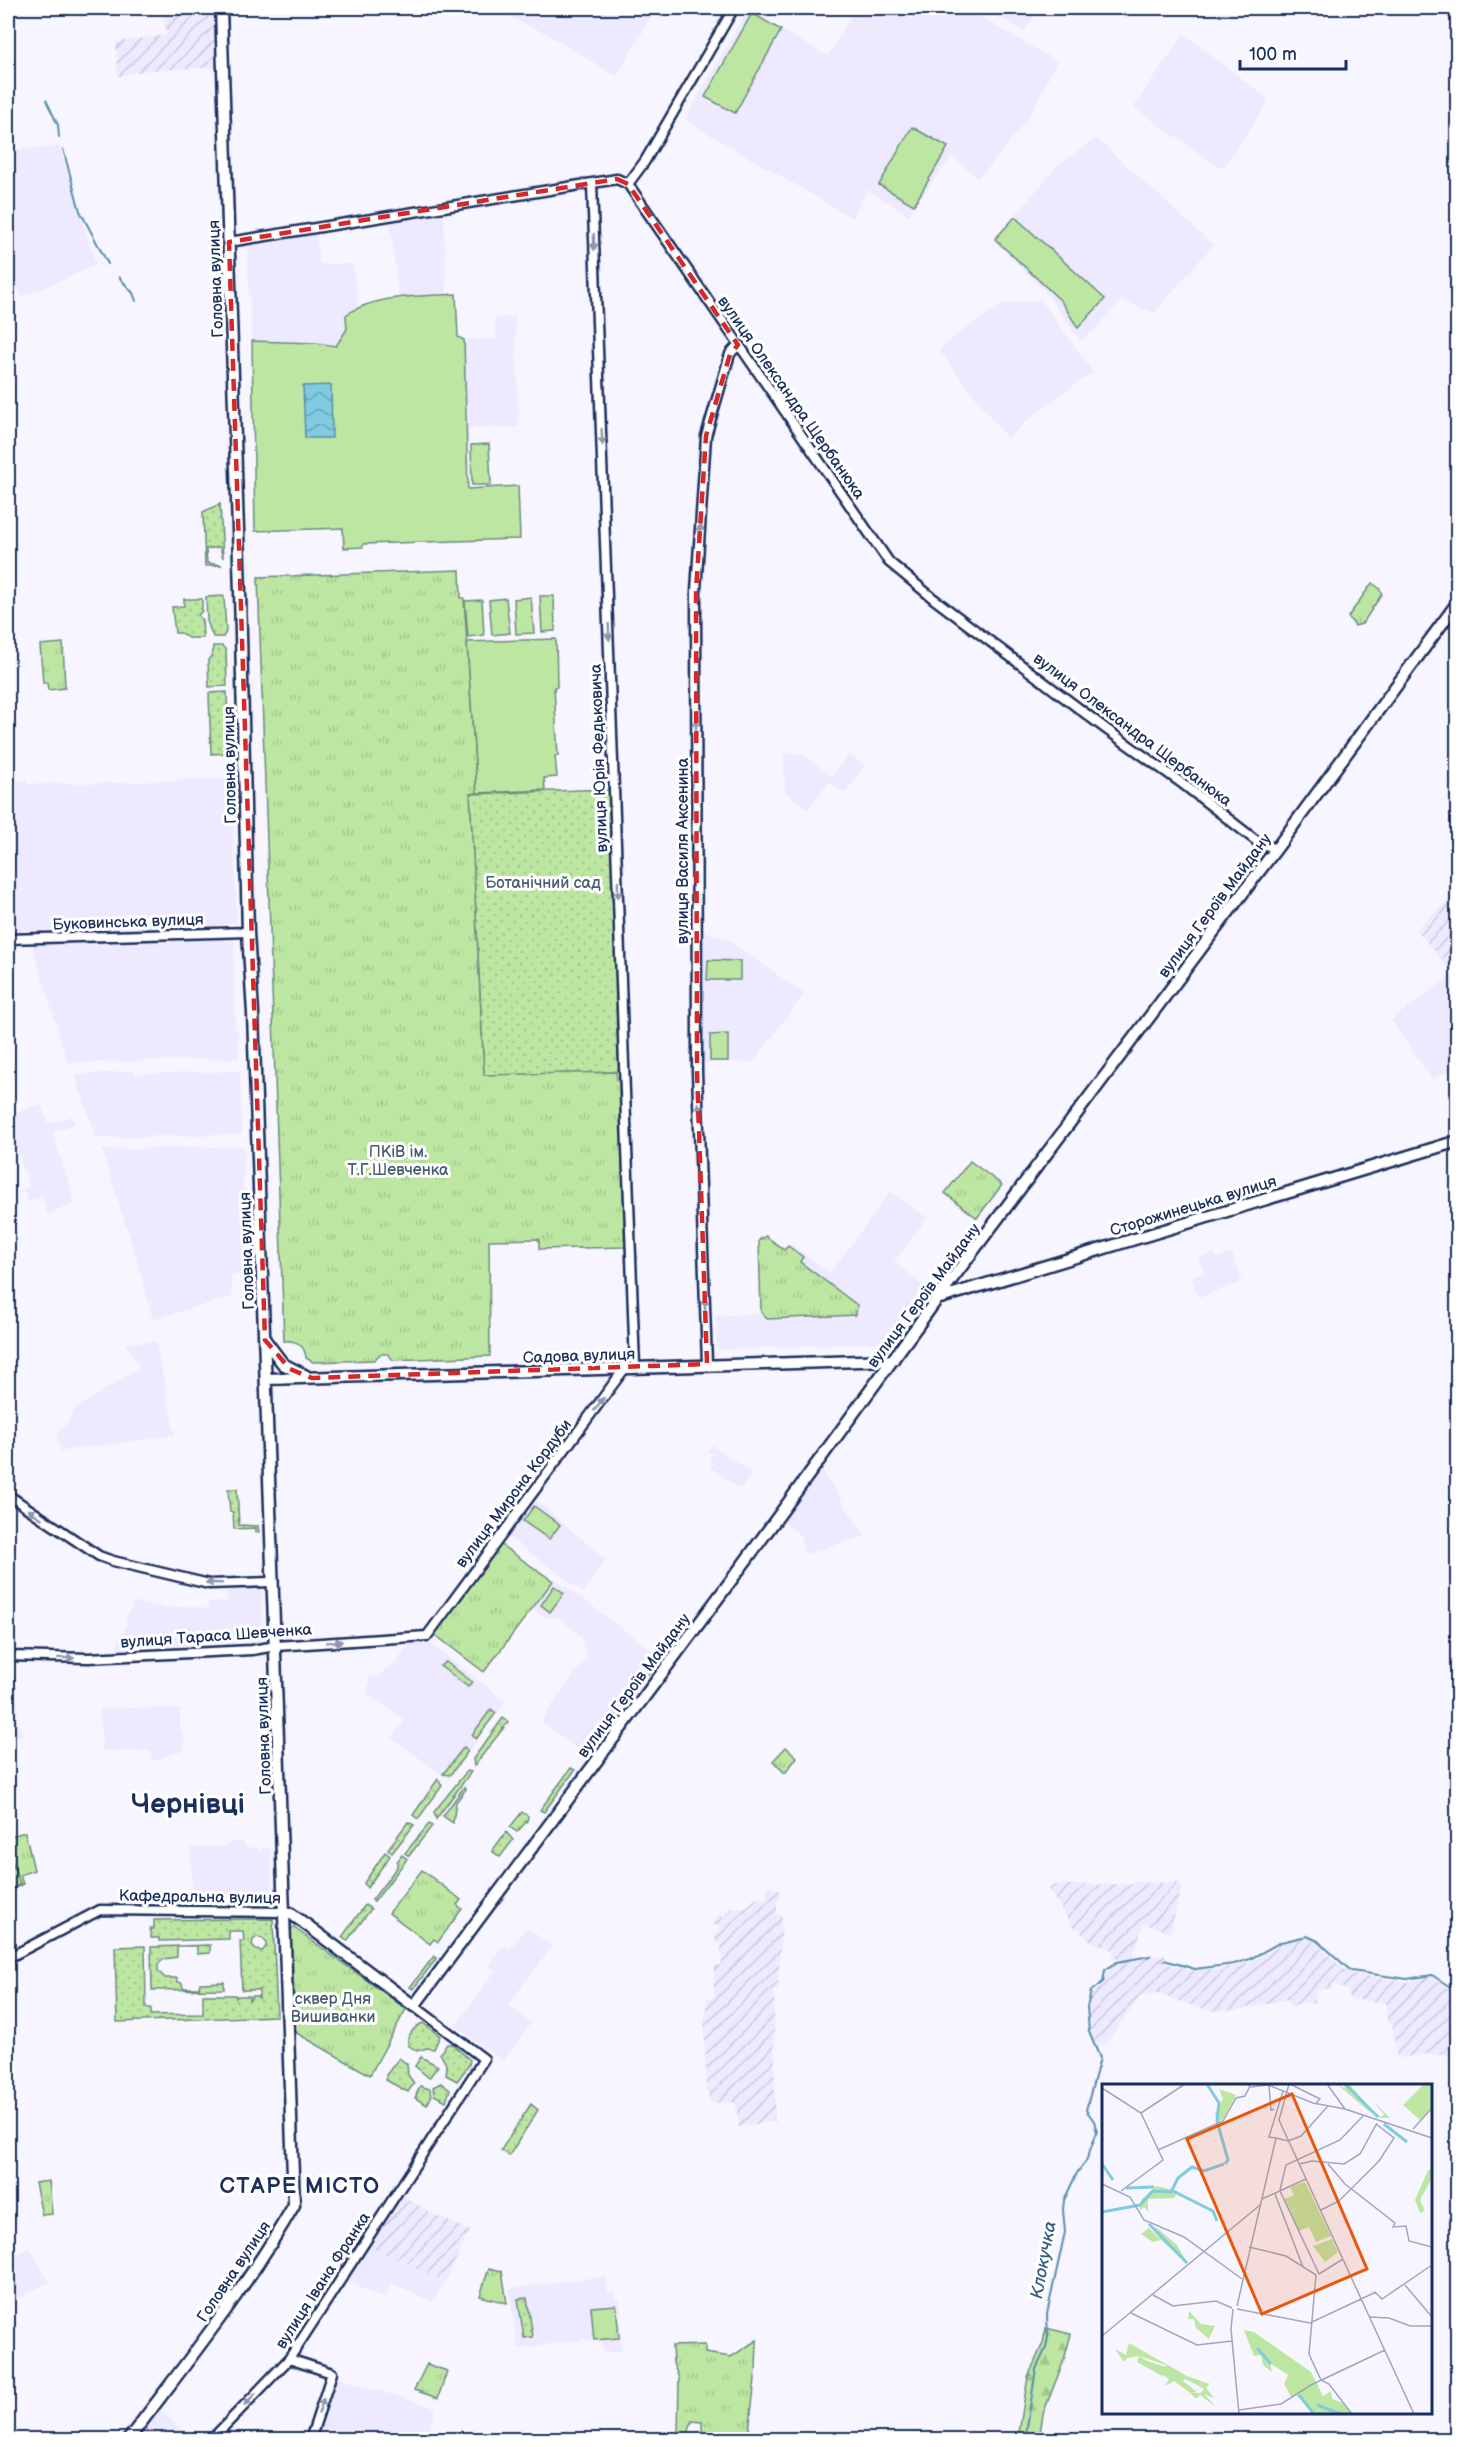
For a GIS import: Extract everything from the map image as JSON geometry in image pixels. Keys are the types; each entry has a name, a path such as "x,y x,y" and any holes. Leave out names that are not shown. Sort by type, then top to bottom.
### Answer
{"main road":[{"name":"Головна вулиця","path":"128,2439 205,2341 269,2249 294,2205 265,1340 248,932 221,8"},
{"path":"1448,8 1458,14"},
{"name":"вулиця Героїв Майдану","path":"414,2006 937,1299 1276,849 1458,602"},
{"name":"Сторожинецька вулиця","path":"937,1299 1458,1141"},
{"path":"265,1340 283,1364 312,1378"},
{"name":"Садова вулиця","path":"266,1376 312,1378 893,1360"},
{"path":"266,1376 270,1366 283,1364"},
{"name":"Кафедральна вулиця","path":"283,1912 290,1913 304,1923 414,2006"}],"street":[{"path":"229,242 617,179 628,184 645,161 734,8"},
{"name":"вулиця Юрія Федьковича","path":"592,184 630,1368"},
{"name":"вулиця Олександра Щербанюка","path":"628,184 889,562 927,594 1258,842 1276,849"},
{"name":"вулиця Василя Аксенина","path":"707,1364 698,1071 696,591 706,436 730,354 738,345"},
{"name":"Буковинська вулиця","path":"8,939 248,932"},
{"name":"вулиця Мирона Кордуби","path":"426,1636 630,1368"},
{"path":"8,1495 99,1556 113,1561 209,1584 272,1582"},
{"name":"вулиця Тараса Шевченка","path":"8,1656 88,1658 252,1650 276,1646 426,1636"},
{"name":"Кафедральна вулиця","path":"8,1958 100,1910 283,1912"},
{"name":"вулиця Івана Франка","path":"211,2439 289,2359 484,2059 414,2006"},
{"path":"289,2359 332,2373 310,2439"}],"highlighted area":[{"path":"617,179 628,184 738,345 730,354 706,436 696,591 697,1071 707,1364 312,1378 290,1369 265,1340 264,1328 229,242"}],"shaded area":[{"path":"163,8 221,8 223,67 148,70 118,76 116,42 166,35"},
{"path":"496,8 656,9 616,76 547,34 495,10"},
{"path":"856,8 964,8 1057,61 1028,118 989,167 977,178 952,156 908,215 867,190 852,218 685,120 747,11 828,56"},
{"path":"983,8 1041,8 1024,31"},
{"path":"1184,34 1268,99 1224,166 1217,166 1134,107"},
{"path":"1096,138 1213,245 1154,313 1121,300 1096,329 1081,341 1044,290 993,240 1058,166"},
{"path":"60,147 96,265 22,297 8,262 8,150"},
{"path":"439,215 444,219 447,294 399,299 390,223"},
{"path":"316,235 319,264 353,264 358,306 346,315 347,329 338,344 336,346 316,343 252,341 247,248"},
{"path":"1040,299 1093,372 1045,406 1007,438 939,350 959,333 1001,305"},
{"path":"515,316 519,427 467,428 464,340 496,339 495,318"},
{"path":"784,753 804,755 832,777 849,754 865,766 845,793 829,782 808,809 785,792"},
{"path":"231,778 237,922 213,926 151,927 114,929 114,931 108,931 107,928 91,931 90,929 8,931 8,782 27,780 27,784 118,783"},
{"path":"1457,893 1457,978 1416,929"},
{"path":"698,929 729,940 804,994 753,1062 698,1063"},
{"path":"234,937 235,1028 238,1030 239,1058 68,1063 32,944"},
{"path":"1454,974 1458,978 1457,1067 1432,1079 1391,1020"},
{"path":"135,1071 135,1074 240,1071 242,1134 97,1138 75,1075"},
{"path":"41,1104 48,1124 72,1116 75,1123 53,1133 75,1204 47,1214 42,1197 28,1202 23,1189 30,1186 8,1128 8,1115"},
{"path":"242,1146 246,1154 243,1161 244,1257 248,1272 231,1275 232,1297 153,1319 102,1150"},
{"path":"890,1192 927,1218 894,1262 925,1287 885,1341 717,1350 716,1316 762,1313 785,1251 790,1244 830,1273"},
{"path":"1214,1253 1217,1258 1232,1253 1242,1282 1199,1297 1191,1277 1204,1272 1198,1258"},
{"path":"156,1342 175,1435 60,1451 57,1438 60,1429 64,1427 75,1409 140,1367 125,1343"},
{"path":"712,1445 752,1473 740,1489 710,1467 713,1463 709,1460 713,1454 707,1451"},
{"path":"820,1467 865,1536 804,1554 801,1536 781,1520"},
{"path":"537,1501 606,1560 583,1592 510,1538 509,1536"},
{"path":"554,1578 668,1662 595,1762 541,1721 587,1657 581,1635 556,1616 547,1619 532,1608"},
{"path":"261,1588 263,1642 118,1649 119,1635 125,1632 127,1617 133,1602 165,1608 189,1606 208,1609 208,1602 227,1601 226,1590"},
{"path":"424,1639 505,1701 450,1778 446,1778 392,1738 405,1720 367,1693 370,1677 377,1678 396,1663 411,1640"},
{"path":"8,1678 14,1678 12,1696 18,1697 18,1723 22,1735 8,1739"},
{"path":"100,1709 180,1709 180,1729 184,1739 184,1750 152,1761 151,1751 102,1751"},
{"path":"232,1842 244,1842 245,1847 258,1849 258,1852 261,1852 261,1848 271,1848 272,1902 193,1902 191,1848 228,1846"},
{"path":"1134,1882 1176,1883 1181,1888 1170,1933 1144,1923 1131,1960 1148,1954 1167,1956 1166,1963 1188,1970 1219,1969 1248,1963 1289,1941 1312,1939 1342,1968 1353,1974 1407,1982 1430,1976 1457,1994 1457,2056 1429,2054 1397,2058 1392,2023 1387,2022 1386,2003 1348,1999 1349,1993 1345,1989 1332,1983 1332,1988 1317,1990 1314,2003 1304,2002 1291,2007 1287,1999 1238,2010 1211,2011 1154,1993 1153,1996 1143,1994 1106,2043 1098,2046 1091,2033 1088,2016 1091,1994 1104,1983 1104,1972 1128,1960 1112,1958 1114,1951 1089,1940 1079,1928 1075,1930 1048,1889 1054,1885 1133,1884"},
{"path":"769,1886 781,1892 780,1900 777,1900 777,1914 782,1915 778,1989 774,1990 775,2121 739,2127 736,2105 732,2102 710,2103 707,2086 704,2029 707,1998 714,1998 714,1966 722,1965 721,1944 716,1944 715,1932 720,1932 718,1925 712,1925 720,1913 723,1918 731,1908 745,1908 757,1897 765,1899"},
{"path":"527,1927 552,1947 508,2005 531,2023 503,2061 455,2026 495,1971 488,1965 500,1951 498,1950 504,1946 509,1950"},
{"path":"401,2194 429,2212 470,2231 445,2282 366,2245"},
{"path":"366,2245 445,2282 432,2302 391,2283 385,2298 344,2281"},
{"path":"29,2247 49,2282 13,2299 8,2310 8,2260"},
{"path":"606,2276 608,2293 614,2292 615,2299 620,2299 622,2351 603,2352 602,2343 585,2339 518,2349 509,2289"},
{"path":"334,2377 436,2408 426,2439 314,2440"},
{"path":"157,2408 194,2439 131,2440"}],"green space":[{"path":"752,13 781,30 735,113 705,97"},
{"path":"912,127 948,147 914,205 879,185"},
{"path":"1015,217 1105,299 1078,328 1061,301 995,239"},
{"path":"456,294 458,337 464,340 468,489 518,486 520,539 363,544 363,547 344,548 343,528 255,531 252,341 316,343 336,346 347,329 346,315 358,308 384,300"},
{"path":"489,444 491,485 472,485 471,445"},
{"path":"220,504 223,558 220,547 206,549 207,563 222,565 205,566 203,512"},
{"name":"ПКіВ ім. Т.Г.Шевченка","path":"460,570 461,598 464,598 477,793 470,794 484,1075 616,1072 617,1080 620,1082 625,1247 539,1249 539,1239 489,1240 490,1356 393,1360 388,1354 380,1354 374,1360 313,1362 306,1358 299,1344 284,1341 258,577"},
{"path":"1372,583 1379,588 1382,594 1362,624 1355,626 1348,617"},
{"path":"224,596 226,632 223,637 213,637 207,621 206,597"},
{"path":"540,596 554,596 555,631 542,632"},
{"path":"531,597 534,633 516,634 514,599"},
{"path":"506,598 510,633 492,635 489,600"},
{"path":"184,599 202,599 202,611 198,615 202,620 203,638 188,638 181,633 175,633 172,607 184,606"},
{"path":"482,600 484,635 468,637 465,601"},
{"path":"556,639 557,687 554,687 557,777 544,778 545,790 477,793 467,642"},
{"path":"63,643 65,688 48,690 47,683 43,683 40,645"},
{"path":"213,646 222,646 226,650 227,686 209,687 208,660 212,655"},
{"path":"227,692 229,753 211,754 209,693"},
{"name":"Ботанічний сад","path":"609,789 619,1069 616,1072 484,1076 470,794"},
{"path":"708,960 740,961 740,980 707,980"},
{"path":"728,1034 728,1061 710,1061 710,1035"},
{"path":"970,1161 1002,1185 977,1218 945,1193"},
{"path":"766,1236 784,1250 788,1246 803,1257 800,1262 857,1305 856,1315 767,1319 761,1312 759,1240"},
{"path":"228,1489 237,1489 239,1525 258,1526 259,1532 256,1532 256,1528 234,1529"},
{"path":"534,1506 560,1525 549,1539 523,1521"},
{"path":"501,1545 553,1581 484,1672 434,1634"},
{"path":"554,1586 564,1593 550,1612 541,1605"},
{"path":"654,1660 657,1662 592,1749 590,1746"},
{"path":"446,1662 472,1682 468,1687 440,1666"},
{"path":"491,1709 496,1713 476,1739 472,1735"},
{"path":"503,1718 508,1722 474,1766 473,1759"},
{"path":"464,1747 468,1751 450,1775 443,1774"},
{"path":"786,1747 797,1757 785,1773 773,1761"},
{"path":"571,1768 575,1770 544,1812 540,1810"},
{"path":"467,1771 471,1772 436,1819 434,1812"},
{"path":"438,1779 442,1786 418,1819 413,1815"},
{"path":"464,1787 466,1789 456,1802 453,1823 443,1816"},
{"path":"522,1812 528,1816 527,1821 517,1832 510,1827"},
{"path":"408,1822 414,1825 392,1853 388,1849"},
{"path":"429,1824 432,1826 409,1856 405,1853"},
{"path":"25,1832 34,1870 20,1875 23,1884 8,1891 8,1837"},
{"path":"506,1832 513,1840 500,1857 492,1851"},
{"path":"8,1850 20,1884 8,1891"},
{"path":"385,1852 390,1856 367,1888 364,1883"},
{"path":"402,1855 407,1859 374,1902 372,1900 397,1867 397,1862"},
{"path":"422,1870 461,1900 457,1905 462,1909 438,1942 434,1939 430,1944 389,1913"},
{"path":"365,1905 371,1909 347,1941 342,1937"},
{"path":"273,1919 277,2016 117,2022 115,1947 145,1946 146,2008 151,2008 151,2015 203,2014 203,1995 235,1995 236,1998 237,1996 249,1996 249,2000 251,1996 259,1998 259,1990 242,1990 240,1941 244,1941 243,1931 229,1931 229,1939 159,1941 159,1938 151,1938 150,1928 154,1928 154,1920","holes":["257,1937 266,1942 266,1947 262,1951 256,1950 252,1946 253,1940"]},
{"name":"сквер Дня Вишиванки","path":"293,1927 406,2009 370,2075 293,2031 289,1932"},
{"path":"210,1945 210,1953 197,1954 197,1946 181,1946"},
{"path":"177,1946 177,1957 163,1959 158,1964 158,1971 165,1978 177,1978 183,1988 199,1988 200,1983 224,1982 224,1989 152,1990 151,1947"},
{"path":"434,1956 437,1958 413,1989 410,1987"},
{"path":"423,2023 440,2036 434,2049 427,2048 417,2051 408,2045 408,2038 417,2026"},
{"path":"447,2044 452,2044 470,2060 457,2081 446,2075 447,2066 440,2053"},
{"path":"421,2057 438,2066 429,2078 415,2066"},
{"path":"399,2058 407,2064 408,2075 414,2083 408,2092 386,2080 386,2075"},
{"path":"441,2083 450,2090 446,2101 434,2095 433,2087"},
{"path":"420,2086 430,2089 431,2097 427,2105 415,2098"},
{"path":"531,2104 538,2110 509,2156 501,2150"},
{"path":"49,2181 52,2214 42,2215 35,2183"},
{"path":"489,2268 502,2271 507,2303 480,2296"},
{"path":"527,2298 533,2337 524,2338 518,2299"},
{"path":"616,2305 619,2338 594,2340 591,2307"},
{"path":"1046,2328 1071,2334 1064,2360 1043,2414 1039,2439 1018,2439 1028,2377 1043,2343"},
{"path":"757,2340 756,2370 749,2431 746,2437 704,2439 702,2438 702,2422 692,2421 687,2437 678,2434 679,2378 673,2363 672,2346 705,2345 705,2353 731,2357"},
{"path":"427,2364 447,2371 438,2398 414,2390"}],"water":[{"path":"331,385 332,438 305,438 303,386"}],"waterway":[{"path":"46,100 58,125 59,137"},
{"path":"63,149 80,211 108,264"},
{"path":"119,277 133,293 136,301"},
{"name":"Клокучка","path":"1164,1960 1195,1969 1234,1964 1250,1959 1281,1942 1307,1936 1318,1941 1351,1971 1407,1979 1432,1975 1458,1992"},
{"name":"Клокучка","path":"1025,2440 1036,2369 1046,2348 1048,2337 1047,2314 1065,2232 1064,2200 1077,2173 1086,2161 1097,2132 1094,2121 1086,2110 1100,2058 1089,2032 1087,2007 1091,1991 1103,1982 1105,1970 1117,1962 1150,1956"}],"district":[{"name":"Чернівці","path":"188,1803"},
{"name":"СТАРЕ МІСТО","path":"300,2185"}]}
